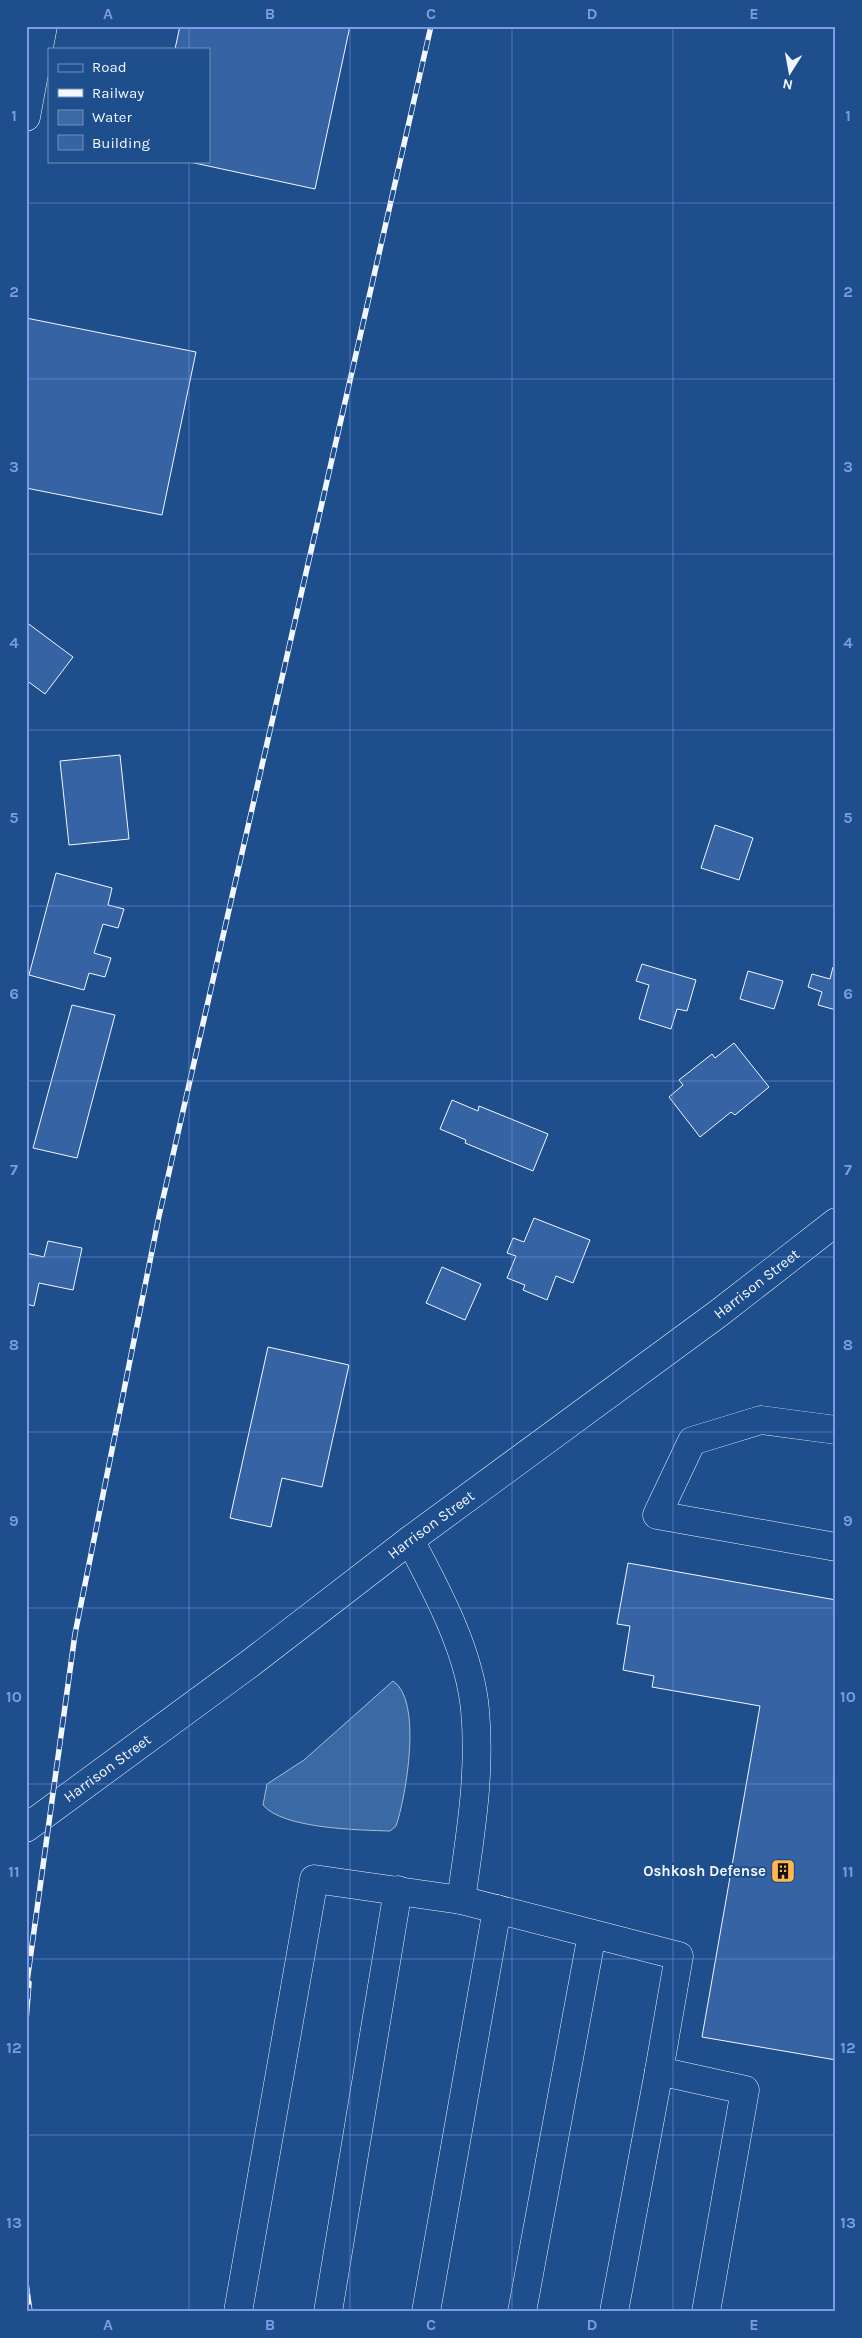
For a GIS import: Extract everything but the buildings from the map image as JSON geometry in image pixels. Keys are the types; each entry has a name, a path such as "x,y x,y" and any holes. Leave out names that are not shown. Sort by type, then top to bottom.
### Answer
{"street":[{"path":"26,117 43,26"},
{"name":"Harrison Street","path":"26,1828 252,1662 410,1540 719,1313 836,1222"},
{"path":"836,1430 761,1420 692,1441 657,1515 836,1547"},
{"path":"410,1540 438,1593 460,1649 475,1710 475,1800 461,1900"},
{"path":"238,2312 314,1879 461,1900 679,1956 614,2312"},
{"path":"328,2312 398,1890"},
{"path":"426,2312 497,1909"},
{"path":"522,2312 592,1934"},
{"path":"659,2071 745,2090 706,2312"}],"water":[{"path":"393,1681 402,1691 408,1708 410,1728 410,1750 404,1794 396,1826 390,1831 304,1824 273,1813 263,1805 267,1784 304,1760"}],"railway":[{"path":"26,1989 75,1634 159,1216 431,26"},
{"path":"26,2021 29,1983"},
{"path":"26,2283 30,2312"}],"place":[{"name":"Oshkosh Defense","path":"783,1871"}]}
